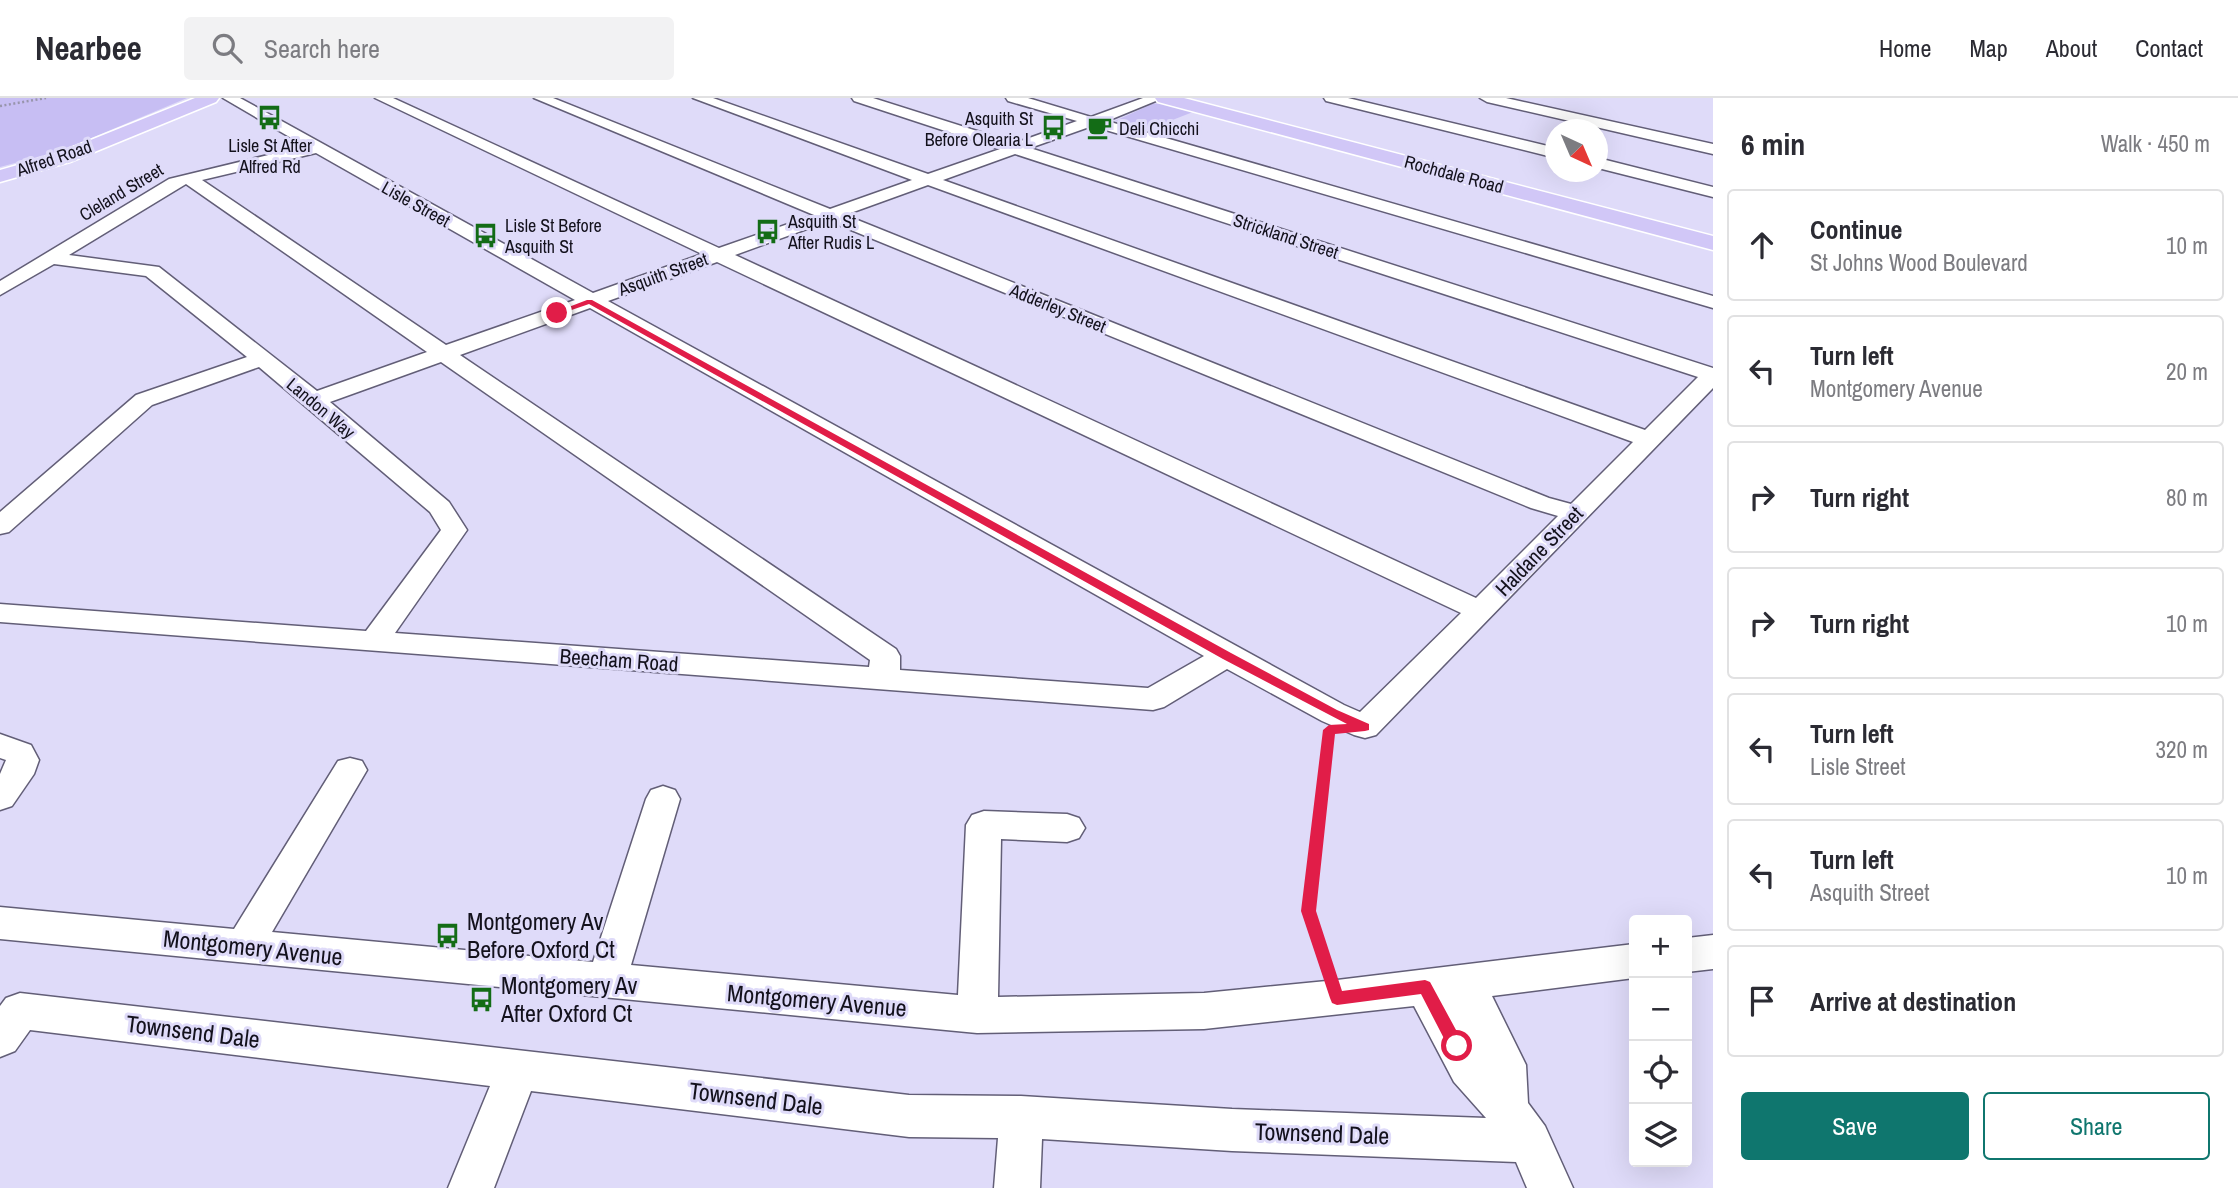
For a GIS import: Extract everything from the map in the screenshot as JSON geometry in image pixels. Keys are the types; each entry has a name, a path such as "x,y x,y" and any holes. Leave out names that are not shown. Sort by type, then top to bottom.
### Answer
{"main road":[{"name":"Rochdale Road","path":"1164,98 1187,101 1713,243"},
{"name":"Alfred Road","path":"0,176 63,158 203,99"}],"street":[{"path":"382,98 1480,611"},
{"name":"Adderley Street","path":"541,98 1527,498 1576,513"},
{"path":"700,98 1650,440"},
{"name":"Strickland Street","path":"859,98 1713,375"},
{"path":"1013,98 1713,302"},
{"name":"Asquith Street","path":"1088,120 1141,98"},
{"name":"Asquith Street","path":"313,400 1088,120 1156,98"},
{"path":"1331,98 1545,150"},
{"path":"1487,98 1713,149"},
{"name":"Lisle Street","path":"203,99 235,102 1227,656 1333,713 1365,727"},
{"name":"Cleland Street","path":"0,289 175,182 316,148"},
{"path":"1608,166 1713,192"},
{"path":"189,179 885,656 884,680"},
{"name":"Landon Way","path":"52,258 152,271 313,400 440,508 454,530 374,641"},
{"path":"0,526 144,400 262,359"},
{"name":"Haldane Street","path":"1365,727 1713,375"},
{"name":"Beecham Road","path":"0,612 1153,699 1227,656"},
{"path":"0,746 14,748 23,760 18,776 0,797"},
{"path":"244,946 350,770"},
{"path":"606,981 663,799"},
{"path":"977,1015 984,825 1067,828"},
{"name":"Montgomery Avenue","path":"0,923 977,1015 1204,1011 1337,998 1629,962"},
{"path":"1692,954 1713,951"},
{"path":"1445,985 1469,1068 1518,1126 1550,1188"},
{"name":"Townsend Dale","path":"0,1038 20,1011 909,1116 1021,1117 1232,1130 1518,1126"},
{"path":"471,1188 518,1070"},
{"path":"1017,1188 1021,1117"}],"path":[{"path":"0,106 46,98"},
{"path":"1337,998 1308,911 1329,730 1365,727"}],"shaded area":[{"path":"0,98 187,98 63,150 0,167"},
{"path":"1163,103 1198,110 1147,130 1115,121 1152,104"}],"place":[{"name":"Lisle St After Alfred Rd","path":"270,118"},
{"name":"Asquith St Before Olearia L","path":"1053,128"},
{"name":"Deli Chicchi","path":"1099,128"},
{"name":"Asquith St After Rudis L","path":"768,231"},
{"name":"Lisle St Before Asquith St","path":"485,235"},
{"name":"Montgomery Av Before Oxford Ct","path":"447,935"},
{"name":"Montgomery Av After Oxford Ct","path":"481,999"}],"route":[{"path":"557,313 590,301 1227,656 1333,713 1365,727 1329,730 1308,911 1337,998 1425,987 1457,1046"}]}
